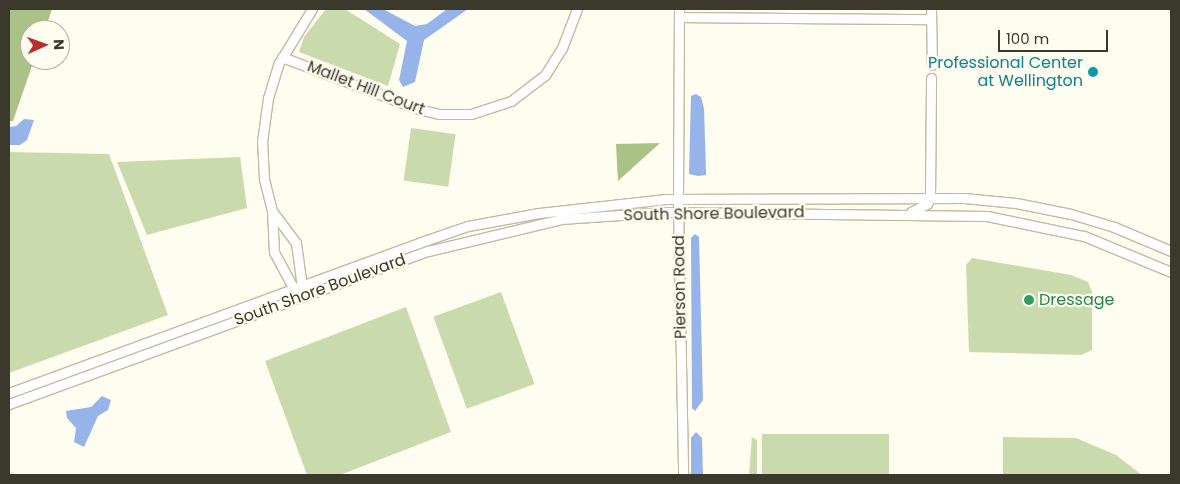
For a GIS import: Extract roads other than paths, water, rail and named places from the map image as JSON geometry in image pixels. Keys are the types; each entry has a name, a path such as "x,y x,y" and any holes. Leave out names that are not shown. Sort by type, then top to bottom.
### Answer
{"street":[{"path":"300,296 292,287 274,252 272,211 264,178 262,142 268,98 282,56 312,9"},
{"name":"Mallet Hill Court","path":"282,56 418,109 439,114 471,114 507,104 533,86 554,62 577,9"},
{"path":"931,9 932,64"},
{"path":"679,13 838,14 931,19"},
{"name":"Pierson Road","path":"679,13 678,212 683,475"},
{"path":"907,214 923,207 930,198 931,78"},
{"path":"926,214 935,205 953,198"},
{"name":"South Shore Boulevard","path":"9,393 304,282 477,224 540,212 678,199 953,198 1016,203 1071,214 1114,227 1171,251"},
{"path":"272,211 296,243 304,282 300,296"},
{"name":"South Shore Boulevard","path":"9,404 300,296 428,251 486,235 561,219 678,212 987,216 1053,228 1105,242 1171,272"}],"water":[{"path":"364,9 383,9 415,26 427,24 447,9 468,9 424,40 415,82 403,87 399,80 407,41"},
{"path":"696,94 701,97 704,109 706,171 706,175 698,176 689,174 691,96"},
{"path":"24,119 34,120 27,140 20,145 9,145 9,127 16,126"},
{"path":"695,234 699,237 703,400 695,411 692,408 691,238"},
{"path":"102,396 111,400 108,410 98,416 84,447 74,442 76,428 67,418 66,411 91,407"},
{"path":"696,432 702,438 703,475 691,475 691,438"}],"place":[{"name":"Professional Center at Wellington","path":"1093,72"},
{"name":"Dressage","path":"1029,300"}]}
